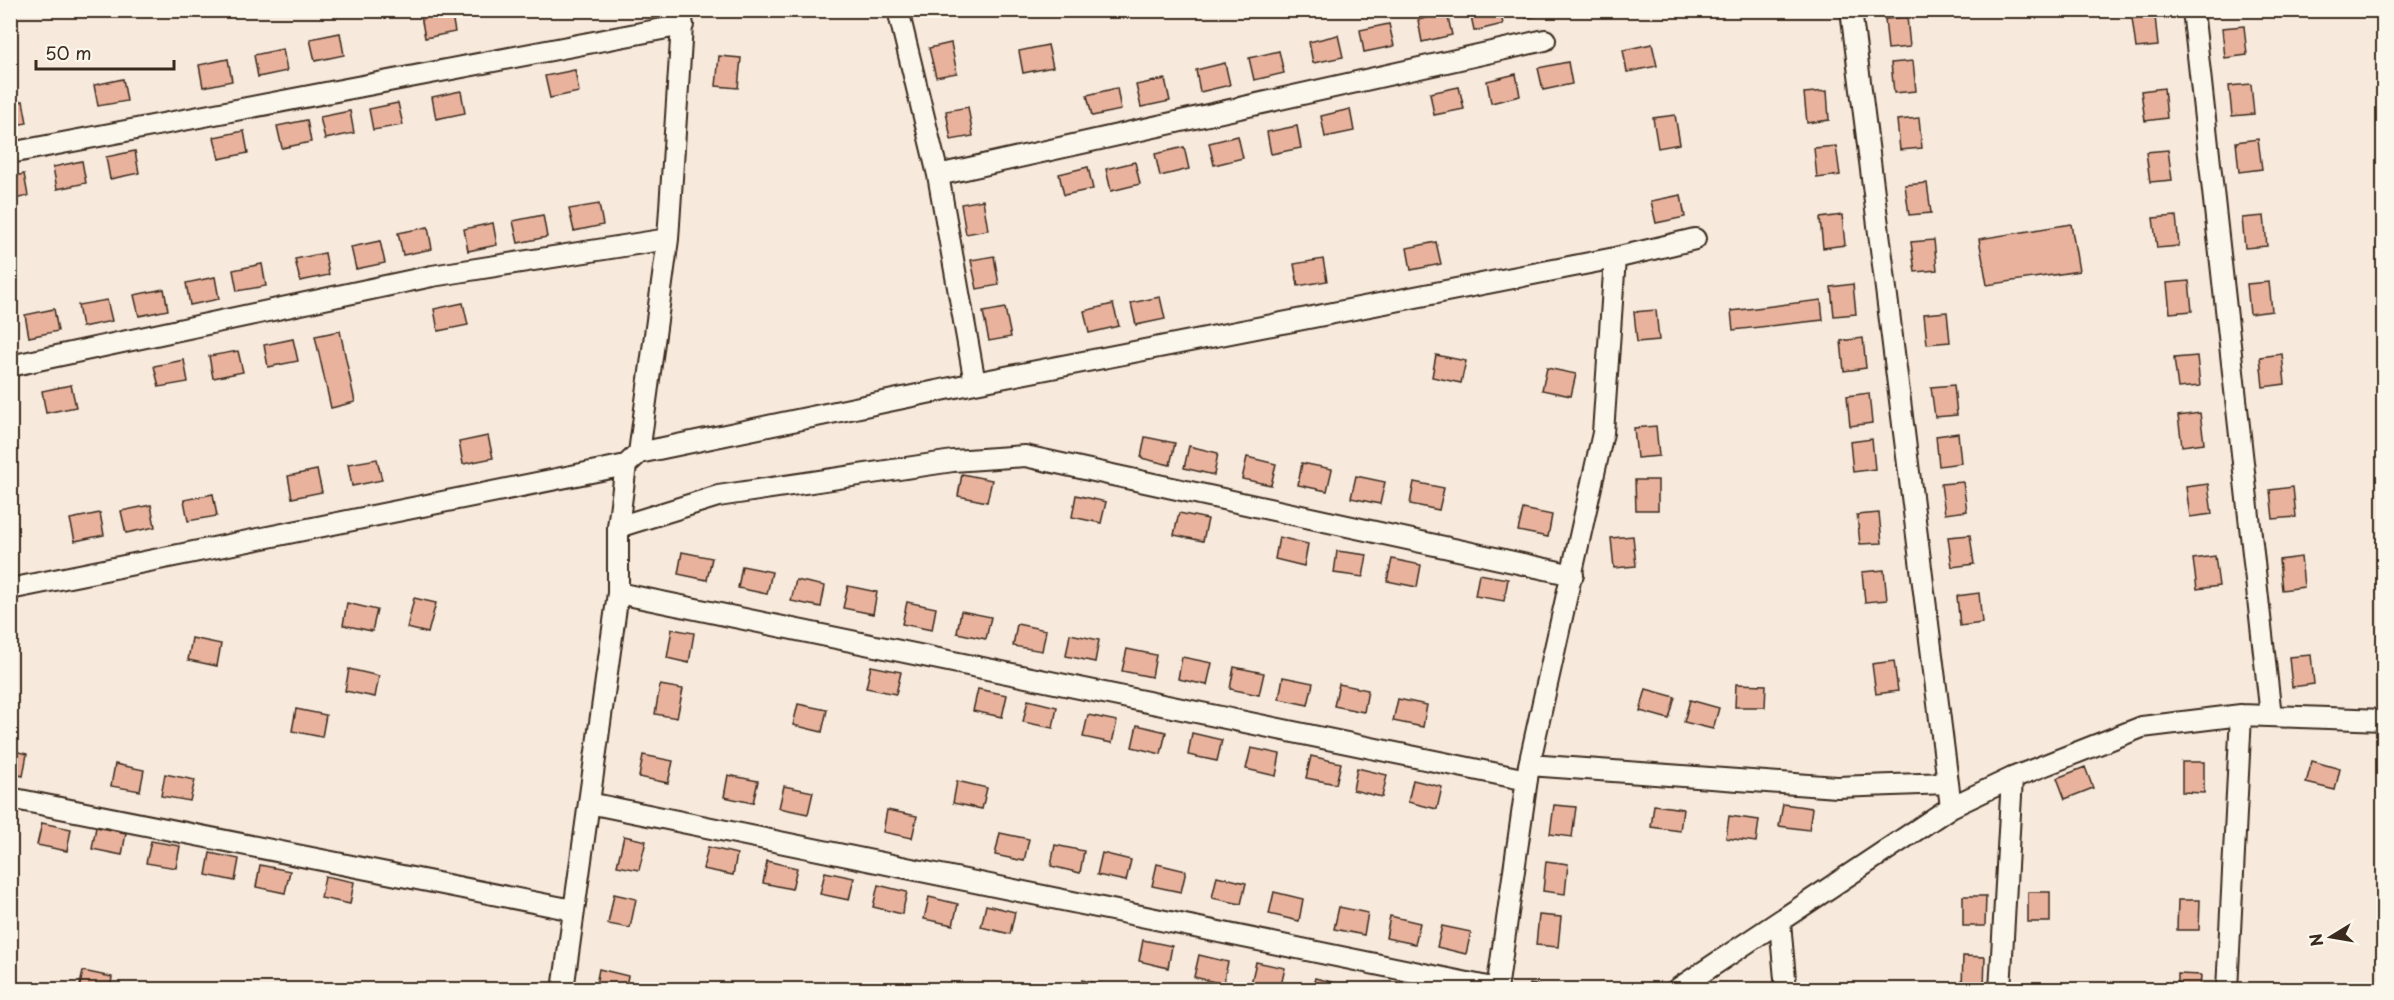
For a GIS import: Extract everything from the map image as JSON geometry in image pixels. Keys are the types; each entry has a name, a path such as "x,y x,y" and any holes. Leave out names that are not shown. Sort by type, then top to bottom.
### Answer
{"street":[{"path":"898,10 938,175 975,383"},
{"path":"1851,10 1951,807"},
{"path":"2193,10 2271,716"},
{"path":"10,153 683,18 668,239 632,459 618,527 618,593 563,990"},
{"path":"938,175 1545,40"},
{"path":"10,366 432,276 668,239"},
{"path":"10,589 632,459 975,383 1615,258 1695,239"},
{"path":"589,803 1497,989 1528,773 1603,433 1615,258"},
{"path":"618,527 718,496 953,460 1025,456 1573,575"},
{"path":"618,593 1528,773 1837,787 1948,783"},
{"path":"2227,990 2241,715"},
{"path":"1676,990 1780,923 1951,807 2012,778 2142,727 2241,715 2384,720"},
{"path":"2000,990 2012,778"},
{"path":"10,798 573,910"},
{"path":"1780,923 1786,990"}],"building":[{"path":"451,10 455,32 425,38 421,16"},
{"path":"922,10 945,10 945,13 924,18"},
{"path":"1470,10 1500,10 1503,24 1474,31"},
{"path":"1525,10 1555,10 1556,12 1526,18"},
{"path":"1447,13 1452,35 1422,42 1418,20"},
{"path":"2155,16 2158,46 2136,48 2132,18"},
{"path":"1907,17 1910,47 1888,49 1885,19"},
{"path":"1389,24 1394,46 1364,52 1360,30"},
{"path":"2244,26 2247,55 2225,58 2222,28"},
{"path":"340,33 344,55 315,61 310,39"},
{"path":"1338,35 1343,57 1313,63 1309,42"},
{"path":"951,43 957,73 936,77 929,48"},
{"path":"1652,44 1657,66 1627,72 1623,50"},
{"path":"1048,45 1053,67 1023,73 1019,51"},
{"path":"283,49 287,71 258,77 254,55"},
{"path":"1279,51 1284,73 1254,80 1249,58"},
{"path":"719,56 741,58 738,88 716,86"},
{"path":"228,59 232,81 203,87 199,65"},
{"path":"1913,61 1916,91 1894,93 1891,63"},
{"path":"1568,62 1572,84 1543,90 1538,68"},
{"path":"1225,63 1230,85 1200,92 1196,70"},
{"path":"575,70 579,92 550,98 545,76"},
{"path":"1516,74 1520,96 1491,103 1487,81"},
{"path":"123,79 127,101 98,106 94,85"},
{"path":"1165,79 1170,101 1141,107 1136,85"},
{"path":"2251,84 2254,114 2232,116 2229,86"},
{"path":"1459,87 1464,109 1434,115 1430,93"},
{"path":"1117,88 1121,110 1092,116 1087,95"},
{"path":"2164,88 2167,118 2145,121 2141,91"},
{"path":"461,91 465,113 436,119 432,97"},
{"path":"1827,91 1829,120 1807,123 1804,93"},
{"path":"23,101 27,123 10,126 10,104"},
{"path":"398,103 403,125 373,130 369,109"},
{"path":"968,107 973,136 951,140 946,111"},
{"path":"1350,109 1354,131 1325,137 1321,116"},
{"path":"350,111 354,133 325,139 320,117"},
{"path":"1675,115 1680,144 1658,148 1653,118"},
{"path":"1919,118 1922,148 1900,150 1897,120"},
{"path":"307,120 311,142 282,148 277,126"},
{"path":"1297,126 1301,148 1271,154 1267,132"},
{"path":"244,131 248,153 219,159 214,137"},
{"path":"1238,136 1243,158 1214,165 1209,143"},
{"path":"2258,139 2262,169 2239,172 2236,142"},
{"path":"1836,146 1840,175 1817,178 1814,148"},
{"path":"1184,147 1189,169 1160,176 1155,154"},
{"path":"2168,150 2172,180 2150,182 2146,152"},
{"path":"135,151 139,173 110,179 106,157"},
{"path":"82,161 86,183 57,189 53,167"},
{"path":"1135,162 1140,184 1111,191 1106,169"},
{"path":"1088,167 1093,189 1064,195 1059,174"},
{"path":"24,174 28,196 10,200 10,177"},
{"path":"1927,183 1931,213 1909,215 1905,185"},
{"path":"1681,195 1685,217 1656,223 1651,201"},
{"path":"983,200 988,230 966,234 961,204"},
{"path":"599,204 603,225 574,231 569,209"},
{"path":"543,215 547,237 518,243 513,221"},
{"path":"1842,215 1845,245 1823,248 1820,218"},
{"path":"2176,216 2179,246 2157,248 2153,218"},
{"path":"2264,216 2267,246 2245,248 2242,218"},
{"path":"493,223 497,245 468,251 464,229"},
{"path":"2071,224 2079,271 1987,285 1979,239"},
{"path":"428,227 432,249 403,255 398,233"},
{"path":"1934,240 1937,270 1915,272 1911,242"},
{"path":"380,241 385,263 356,269 351,247"},
{"path":"1436,242 1441,264 1411,270 1407,248"},
{"path":"325,253 329,275 300,281 295,259"},
{"path":"994,256 999,285 977,289 971,260"},
{"path":"1323,259 1327,281 1298,286 1294,264"},
{"path":"262,264 266,286 237,291 233,270"},
{"path":"215,277 219,299 190,305 186,283"},
{"path":"2189,281 2192,311 2170,313 2167,283"},
{"path":"2269,282 2272,311 2250,314 2247,284"},
{"path":"1853,284 1856,314 1834,316 1831,287"},
{"path":"164,289 168,310 139,316 134,295"},
{"path":"1160,297 1165,319 1136,325 1131,303"},
{"path":"107,300 112,321 82,327 78,305"},
{"path":"1821,300 1823,320 1733,330 1731,311"},
{"path":"463,303 468,325 438,331 434,309"},
{"path":"1113,304 1119,326 1089,333 1084,311"},
{"path":"1005,308 1011,337 989,341 983,312"},
{"path":"54,309 58,331 29,337 25,315"},
{"path":"1656,310 1659,340 1637,342 1634,312"},
{"path":"1947,312 1950,342 1927,344 1924,314"},
{"path":"340,331 355,402 331,408 315,336"},
{"path":"1863,338 1866,368 1844,371 1841,341"},
{"path":"293,339 298,361 268,367 264,345"},
{"path":"238,351 243,372 213,378 209,356"},
{"path":"2282,354 2285,384 2263,387 2260,357"},
{"path":"1436,355 1466,361 1461,383 1432,377"},
{"path":"2197,356 2200,386 2178,388 2174,358"},
{"path":"184,360 188,382 159,387 154,366"},
{"path":"1547,368 1576,374 1571,396 1542,390"},
{"path":"71,385 76,407 46,413 42,391"},
{"path":"1954,385 1957,415 1935,417 1931,387"},
{"path":"1869,393 1872,423 1850,426 1847,396"},
{"path":"2200,413 2204,443 2182,446 2178,416"},
{"path":"1656,426 1659,456 1637,458 1634,428"},
{"path":"1958,433 1961,463 1939,466 1936,436"},
{"path":"488,436 493,458 463,464 459,442"},
{"path":"1145,437 1175,443 1170,465 1141,458"},
{"path":"1872,439 1875,469 1853,472 1850,442"},
{"path":"1189,446 1218,453 1214,475 1184,468"},
{"path":"1247,457 1276,464 1271,485 1242,479"},
{"path":"377,459 382,480 352,486 348,464"},
{"path":"1302,463 1332,469 1327,491 1298,485"},
{"path":"317,470 322,492 292,498 288,476"},
{"path":"962,474 992,480 987,502 958,496"},
{"path":"1356,476 1385,482 1380,504 1351,498"},
{"path":"1635,480 1658,480 1658,510 1636,510"},
{"path":"1414,482 1444,488 1439,510 1410,504"},
{"path":"1963,482 1967,511 1945,514 1941,484"},
{"path":"2208,484 2212,514 2190,517 2186,487"},
{"path":"2293,487 2296,517 2273,519 2270,490"},
{"path":"213,494 217,516 188,521 184,500"},
{"path":"1076,495 1106,502 1101,523 1072,517"},
{"path":"151,505 155,527 126,533 121,511"},
{"path":"1523,509 1552,515 1548,537 1518,531"},
{"path":"100,513 104,535 75,541 70,519"},
{"path":"1179,513 1208,519 1203,541 1174,535"},
{"path":"1879,513 1882,543 1860,544 1857,515"},
{"path":"10,532 15,553 10,554"},
{"path":"1970,535 1974,564 1952,567 1948,537"},
{"path":"1633,536 1636,566 1614,568 1611,538"},
{"path":"1279,537 1308,544 1304,566 1275,559"},
{"path":"1337,551 1367,555 1363,577 1334,573"},
{"path":"682,552 712,558 707,580 678,574"},
{"path":"2215,556 2219,586 2197,589 2193,559"},
{"path":"2301,557 2304,587 2282,590 2279,560"},
{"path":"1392,559 1421,565 1417,587 1387,581"},
{"path":"742,566 772,572 767,594 738,588"},
{"path":"1884,570 1887,600 1865,602 1862,572"},
{"path":"1479,574 1508,579 1504,601 1475,596"},
{"path":"796,580 825,586 821,607 791,601"},
{"path":"848,586 877,592 873,614 843,608"},
{"path":"1979,593 1982,623 1960,626 1957,596"},
{"path":"414,598 436,603 428,633 407,628"},
{"path":"907,602 936,608 932,630 902,624"},
{"path":"347,603 377,610 372,631 343,625"},
{"path":"961,611 991,617 986,639 957,633"},
{"path":"1017,624 1046,630 1042,651 1013,646"},
{"path":"672,629 694,633 689,663 667,658"},
{"path":"1070,634 1099,640 1095,662 1066,656"},
{"path":"192,638 221,644 217,666 188,660"},
{"path":"1127,649 1156,655 1152,677 1122,671"},
{"path":"2311,655 2314,684 2292,687 2289,657"},
{"path":"1182,657 1212,663 1207,685 1178,679"},
{"path":"1894,661 1898,691 1876,694 1872,664"},
{"path":"871,666 901,672 896,694 866,688"},
{"path":"1234,667 1264,673 1259,695 1230,689"},
{"path":"349,669 379,676 375,697 345,691"},
{"path":"1283,677 1313,683 1308,705 1279,699"},
{"path":"1339,684 1368,690 1364,712 1334,706"},
{"path":"1736,684 1766,685 1765,707 1735,707"},
{"path":"660,685 683,689 677,718 655,714"},
{"path":"978,689 1007,695 1002,717 973,711"},
{"path":"1646,689 1675,697 1669,719 1640,711"},
{"path":"1398,699 1427,705 1423,727 1393,721"},
{"path":"1028,700 1057,707 1053,728 1023,722"},
{"path":"1690,700 1719,708 1713,729 1684,722"},
{"path":"798,704 827,710 822,732 793,725"},
{"path":"296,709 326,715 322,737 292,731"},
{"path":"1088,715 1117,721 1112,743 1083,737"},
{"path":"1137,725 1166,732 1161,754 1132,747"},
{"path":"1192,733 1222,740 1217,761 1188,755"},
{"path":"1251,748 1280,754 1276,776 1246,769"},
{"path":"10,750 27,754 23,776 10,773"},
{"path":"643,755 673,761 668,783 639,777"},
{"path":"1311,756 1341,763 1336,784 1306,778"},
{"path":"2312,761 2340,769 2335,790 2306,783"},
{"path":"2182,762 2204,762 2204,793 2182,792"},
{"path":"115,764 144,770 140,791 111,786"},
{"path":"2085,767 2093,788 2065,799 2057,778"},
{"path":"1357,768 1387,775 1382,797 1353,790"},
{"path":"165,774 195,780 190,801 161,796"},
{"path":"728,775 758,781 753,803 724,797"},
{"path":"1413,780 1442,787 1437,809 1408,802"},
{"path":"957,781 987,788 982,809 953,803"},
{"path":"784,786 813,792 808,814 779,808"},
{"path":"1783,804 1812,808 1809,830 1779,826"},
{"path":"1554,805 1576,807 1572,837 1550,834"},
{"path":"1654,805 1683,809 1680,831 1651,827"},
{"path":"887,810 917,816 912,838 883,832"},
{"path":"1729,816 1759,820 1756,842 1726,838"},
{"path":"10,820 14,821 10,841"},
{"path":"42,823 71,829 67,851 37,845"},
{"path":"96,827 126,833 122,855 92,849"},
{"path":"1000,833 1029,839 1024,861 995,855"},
{"path":"624,836 646,841 639,870 617,866"},
{"path":"151,841 180,846 176,868 146,863"},
{"path":"1055,845 1084,851 1080,873 1051,866"},
{"path":"708,847 737,854 733,875 703,869"},
{"path":"210,853 239,859 235,881 206,875"},
{"path":"1102,853 1131,860 1126,881 1097,875"},
{"path":"767,861 797,868 792,889 763,883"},
{"path":"1546,861 1568,864 1565,894 1543,891"},
{"path":"1157,864 1186,871 1181,892 1152,886"},
{"path":"260,865 290,871 285,893 256,887"},
{"path":"825,872 854,878 849,900 820,894"},
{"path":"325,876 354,882 350,904 321,898"},
{"path":"1217,876 1246,883 1241,904 1212,898"},
{"path":"878,885 907,892 902,914 873,907"},
{"path":"1274,892 1303,899 1299,921 1269,914"},
{"path":"2028,892 2050,892 2050,922 2028,922"},
{"path":"614,894 636,899 630,928 608,924"},
{"path":"1963,896 1986,896 1985,926 1963,926"},
{"path":"929,897 958,904 953,925 924,919"},
{"path":"2178,900 2200,900 2199,930 2177,930"},
{"path":"986,905 1015,912 1010,934 981,927"},
{"path":"1339,907 1368,913 1364,935 1334,929"},
{"path":"1539,915 1561,917 1558,947 1536,945"},
{"path":"1390,916 1420,923 1415,944 1386,938"},
{"path":"1442,926 1471,932 1466,954 1437,947"},
{"path":"1143,940 1172,946 1168,968 1139,961"},
{"path":"1199,955 1228,962 1223,984 1194,977"},
{"path":"1963,956 1985,957 1984,987 1962,987"},
{"path":"1256,962 1285,968 1280,990 1251,984"},
{"path":"599,969 628,976 625,990 595,990"},
{"path":"83,971 112,977 110,990 79,990"},
{"path":"2178,974 2201,975 2200,990 2178,990"},
{"path":"1315,978 1344,985 1343,990 1312,990"},
{"path":"1082,980 1111,986 1111,990 1080,990"},
{"path":"681,983 711,990 680,990"},
{"path":"2263,983 2285,985 2285,990 2262,990"},
{"path":"1530,984 1552,987 1551,990 1529,990"}]}
